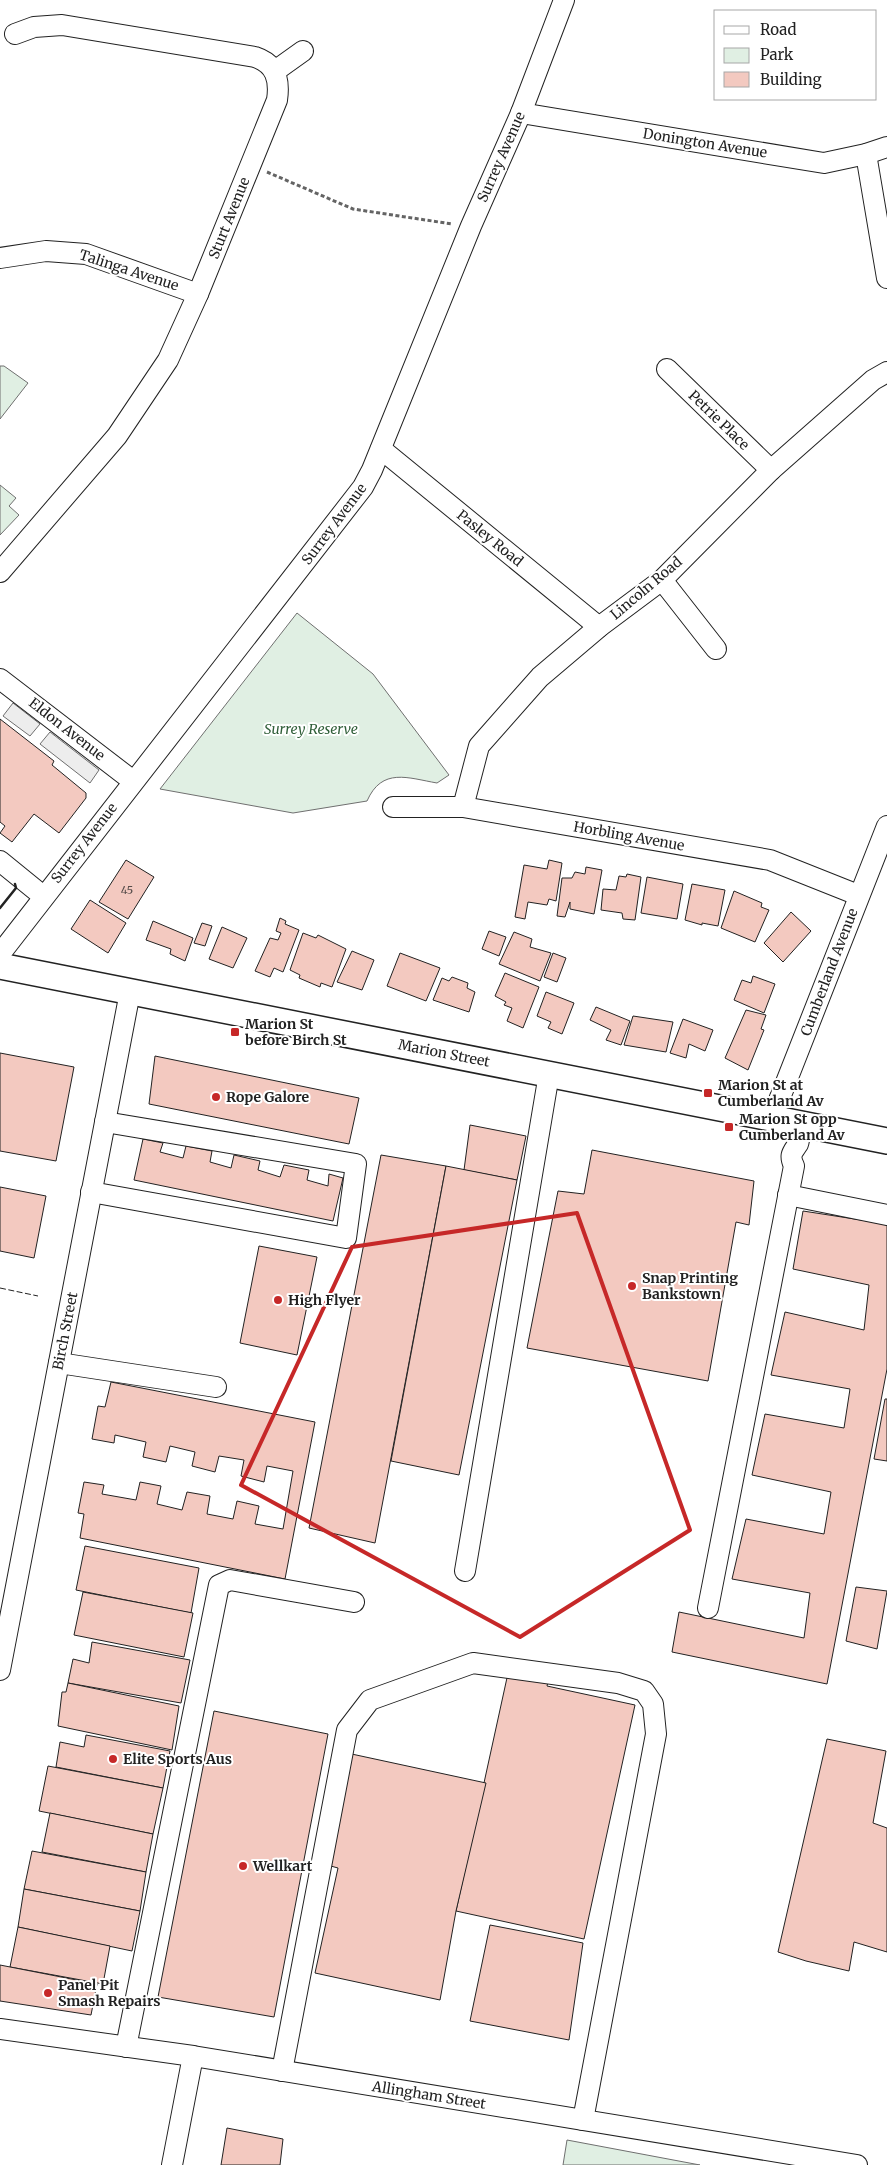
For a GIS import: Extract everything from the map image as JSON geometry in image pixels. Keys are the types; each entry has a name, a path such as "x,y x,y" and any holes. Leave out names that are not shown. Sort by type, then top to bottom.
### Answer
{"main road":[{"name":"Marion Street","path":"0,966 772,1118 800,1134 887,1141"}],"street":[{"name":"Surrey Avenue","path":"0,954 133,780 350,506 372,470 471,226 521,113 564,0"},
{"path":"15,34 48,25 78,26 255,57 267,63 275,71 303,51"},
{"name":"Sturt Avenue","path":"0,572 125,426 168,360 198,294 277,100 279,83 275,71"},
{"name":"Donington Avenue","path":"521,113 824,162 866,154 887,147"},
{"path":"866,154 887,278"},
{"name":"Talinga Avenue","path":"0,258 46,251 86,254 198,294"},
{"name":"Petrie Place","path":"667,369 771,470"},
{"name":"Lincoln Road","path":"463,807 479,746 540,677 600,627 662,580 771,470 873,380 887,372"},
{"name":"Pasley Road","path":"381,449 600,627"},
{"path":"662,580 716,649"},
{"name":"Eldon Avenue","path":"0,679 133,780"},
{"name":"Horbling Avenue","path":"394,807 463,807 770,860 858,895"},
{"name":"Cumberland Avenue","path":"772,1118 858,895 887,826"},
{"path":"0,861 43,896"},
{"name":"Birch Street","path":"1,1661 130,992"},
{"path":"465,1571 549,1074"},
{"path":"91,1192 346,1238 356,1164 105,1122"},
{"path":"708,1608 794,1166 790,1158 800,1134"},
{"path":"788,1195 887,1215"},
{"path":"59,1363 216,1387"},
{"path":"126,2047 219,1585 230,1580 354,1602"},
{"path":"282,2071 347,1730 361,1710 370,1700 473,1663 618,1683 644,1691 653,1704 656,1734 583,2120"},
{"name":"Allingham Street","path":"0,2029 193,2056 858,2165"},
{"path":"172,2165 193,2056"}],"path":[{"path":"250,165 353,209 471,226"}],"highlighted area":[{"path":"577,1213 690,1530 520,1637 241,1485 352,1247"}],"green space":[{"path":"0,366 4,366 28,383 0,419"},
{"path":"0,485 16,498 9,506 19,515 0,535"},
{"name":"Surrey Reserve","path":"297,613 373,674 449,775 437,783 397,777 388,779 380,783 373,790 367,801 293,813 160,789"},
{"path":"567,2140 700,2165 563,2165"}],"shaded area":[{"path":"13,703 40,724 30,736 3,716"},
{"path":"50,732 99,770 90,783 40,744"}],"building":[{"path":"0,719 54,761 52,765 86,793 86,798 59,833 34,814 12,842 0,833 5,826 0,822"},
{"path":"126,860 154,877 128,919 99,902"},
{"path":"549,860 562,863 556,901 549,899 547,905 528,902 525,919 515,917 524,865 547,869"},
{"path":"586,867 602,870 594,914 570,909 570,902 565,917 557,916 562,878 572,878 575,872 585,874"},
{"path":"627,874 641,877 635,920 623,919 622,913 601,910 603,889 616,890 619,876 626,877"},
{"path":"647,877 683,884 677,919 641,913"},
{"path":"692,884 725,890 718,926 702,923 702,925 685,920"},
{"path":"734,891 762,903 761,907 769,910 755,942 721,928"},
{"path":"90,900 126,923 108,953 71,929"},
{"path":"791,912 811,931 783,962 764,943"},
{"path":"280,918 286,921 285,924 299,930 283,972 274,968 270,977 255,971 270,938 278,940 281,933 276,931"},
{"path":"153,921 193,938 185,961 170,954 171,949 146,940"},
{"path":"202,923 212,926 205,946 194,943"},
{"path":"222,927 247,938 233,968 209,959"},
{"path":"489,931 506,937 499,956 482,949"},
{"path":"514,932 532,939 530,947 551,953 540,981 499,964"},
{"path":"303,933 316,938 318,935 346,949 332,987 321,983 320,987 299,978 300,975 290,970"},
{"path":"352,951 374,960 362,990 337,982"},
{"path":"400,953 440,968 426,1001 387,986"},
{"path":"553,953 566,958 557,982 544,977"},
{"path":"505,973 539,987 523,1028 507,1021 512,1008 504,1005 506,1002 495,996"},
{"path":"753,976 775,984 764,1013 734,1000 742,980 751,983"},
{"path":"452,977 468,983 467,988 475,992 469,1012 433,1000 442,978 449,981"},
{"path":"546,992 574,1003 562,1034 548,1028 551,1022 537,1016"},
{"path":"596,1007 630,1021 621,1045 606,1040 611,1030 590,1020"},
{"path":"746,1010 766,1015 761,1029 764,1030 748,1070 725,1058"},
{"path":"633,1016 673,1022 666,1052 624,1045"},
{"path":"683,1019 713,1030 705,1051 689,1044 686,1058 670,1053"},
{"path":"0,1053 74,1067 56,1161 0,1151"},
{"path":"155,1056 359,1098 349,1144 149,1104"},
{"path":"470,1125 526,1136 517,1180 464,1170"},
{"path":"143,1139 163,1143 160,1152 183,1158 186,1146 212,1151 210,1162 231,1168 234,1155 260,1161 258,1170 280,1177 284,1165 309,1170 307,1180 328,1186 329,1174 343,1178 333,1221 134,1180"},
{"name":"Snap Printing Bankstown","path":"592,1150 754,1181 749,1225 736,1222 708,1381 527,1348 558,1191 584,1194"},
{"path":"381,1155 446,1166 375,1543 309,1528"},
{"path":"446,1166 517,1180 459,1475 391,1461"},
{"path":"0,1187 46,1196 34,1258 0,1251"},
{"path":"803,1211 887,1224 887,1369 827,1684 672,1652 679,1612 804,1638 810,1593 732,1579 746,1519 824,1534 831,1492 752,1475 765,1414 844,1428 850,1389 771,1375 785,1312 864,1330 869,1285 793,1269"},
{"name":"High Flyer","path":"259,1246 317,1257 297,1355 240,1343"},
{"path":"111,1382 315,1422 285,1579 80,1538 84,1514 78,1513 84,1482 104,1485 102,1494 136,1500 140,1482 161,1486 157,1504 182,1510 187,1492 210,1496 207,1514 233,1519 237,1501 259,1506 255,1524 283,1529 293,1471 267,1466 264,1482 241,1476 244,1460 219,1456 215,1472 192,1466 195,1452 170,1446 166,1462 143,1457 146,1442 115,1435 114,1443 92,1439 98,1406 105,1407"},
{"path":"885,1399 887,1399 887,1461 874,1459"},
{"path":"85,1546 199,1568 191,1613 76,1590"},
{"path":"856,1587 887,1591 877,1649 846,1641"},
{"path":"83,1592 193,1613 184,1657 74,1635"},
{"path":"92,1642 190,1660 181,1703 68,1683 73,1659 89,1663"},
{"path":"510,1664 550,1673 547,1686 635,1705 584,1939 456,1911"},
{"path":"68,1683 179,1706 172,1750 58,1726 62,1692 66,1692"},
{"name":"Wellkart","path":"214,1711 328,1734 274,2017 158,1997"},
{"name":"Elite Sports Aus","path":"86,1735 170,1751 163,1788 56,1767 60,1742 84,1747"},
{"path":"827,1739 886,1751 873,1823 887,1828 887,1952 854,1942 849,1971 778,1952"},
{"path":"347,1753 486,1783 456,1911 440,2000 315,1973 338,1868 327,1865"},
{"path":"48,1766 163,1788 153,1834 39,1811"},
{"path":"50,1813 153,1834 146,1872 42,1852"},
{"path":"32,1851 146,1872 140,1911 24,1889"},
{"path":"24,1889 140,1911 132,1951 18,1927"},
{"path":"490,1925 583,1943 569,2040 470,2021"},
{"path":"18,1927 110,1946 103,1984 10,1967"},
{"name":"Panel Pit Smash Repairs","path":"0,1965 97,1984 91,2015 0,2001"},
{"path":"227,2128 283,2139 280,2165 221,2165"}],"fence":[{"path":"0,1288 38,1296"}],"wall":[{"path":"0,908 16,888 15,884"}],"place":[{"name":"Marion St before Birch St","path":"235,1032"},
{"name":"Marion St at Cumberland Av","path":"708,1093"},
{"name":"Rope Galore","path":"216,1097"},
{"name":"Marion St opp Cumberland Av","path":"729,1127"},
{"name":"Snap Printing Bankstown","path":"632,1286"},
{"name":"High Flyer","path":"278,1300"},
{"name":"Elite Sports Aus","path":"113,1759"},
{"name":"Wellkart","path":"243,1866"},
{"name":"Panel Pit Smash Repairs","path":"48,1993"}]}
